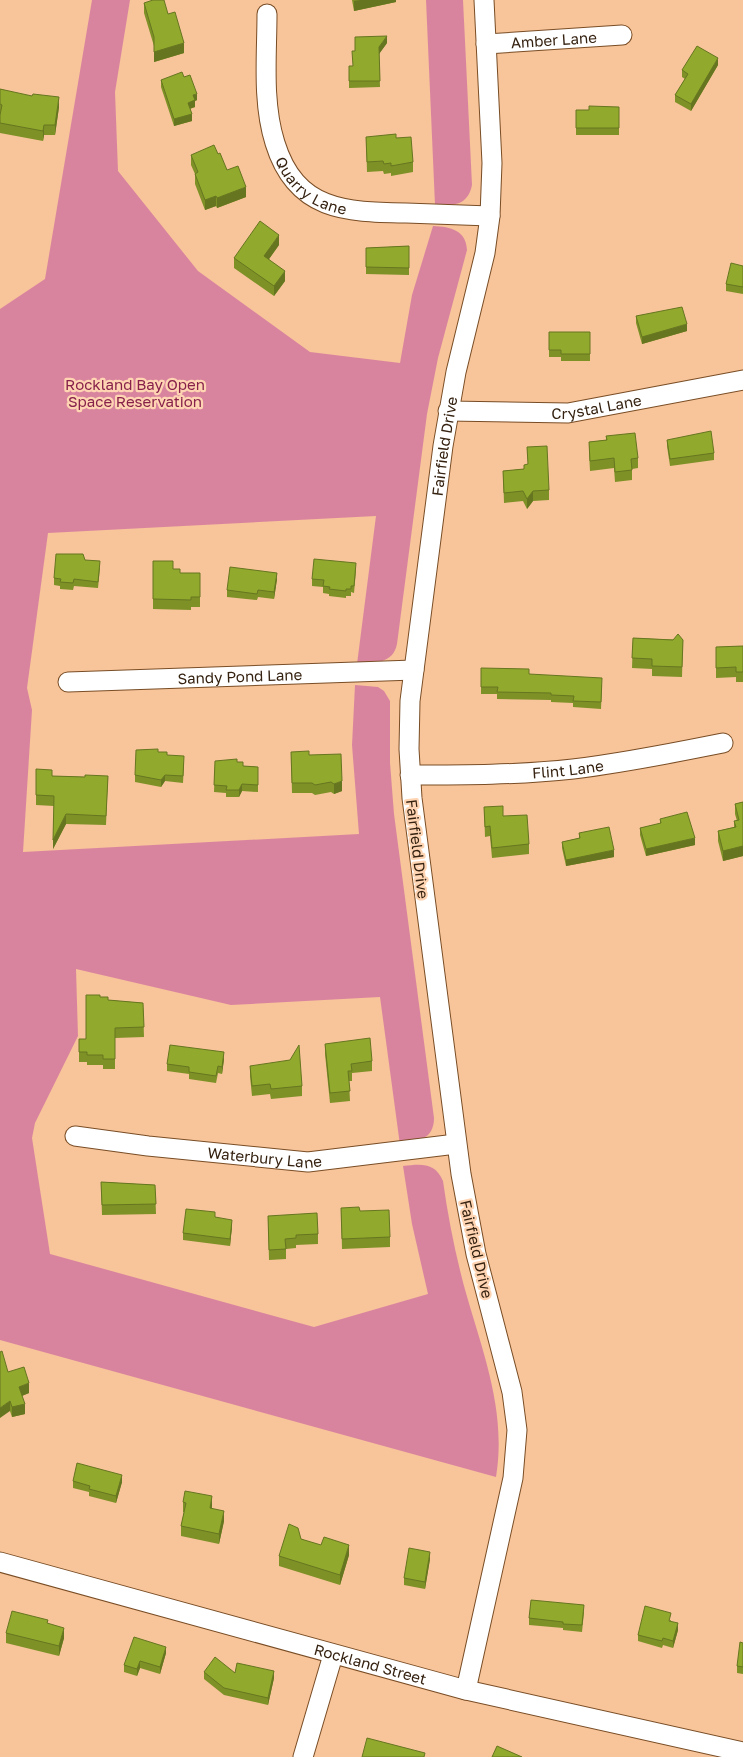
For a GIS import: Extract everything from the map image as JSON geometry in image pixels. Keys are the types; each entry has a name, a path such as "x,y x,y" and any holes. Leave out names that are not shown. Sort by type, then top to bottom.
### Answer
{"street":[{"name":"Fairfield Drive","path":"466,1690 513,1478 517,1430 512,1392 476,1254 456,1144 410,775 410,701 448,411 485,253 490,216 492,163 484,0"},
{"name":"Quarry Lane","path":"267,14 268,101 275,142 288,174 306,192 333,207 358,212 490,216"},
{"name":"Amber Lane","path":"486,44 622,35"},
{"name":"Crystal Lane","path":"448,411 568,413 743,380"},
{"name":"Sandy Pond Lane","path":"68,682 414,670"},
{"name":"Flint Lane","path":"410,775 490,776 572,769 634,761 723,743"},
{"name":"Waterbury Lane","path":"75,1136 148,1146 308,1162 456,1144"},
{"name":"Rockland Street","path":"0,1562 466,1690 743,1752"},
{"path":"303,1757 333,1654"}],"green space":[{"name":"Rockland Bay Open Space Reservation","path":"92,0 130,0 115,92 118,171 198,271 310,352 400,363 412,295 433,226 446,227 461,234 466,243 467,250 438,358 427,414 397,644 395,651 387,659 357,664 376,516 48,533 27,688 32,710 23,852 359,834 352,745 355,685 378,687 384,691 390,701 390,763 394,814 434,1118 431,1131 423,1138 400,1145 380,997 231,1005 76,969 78,1036 35,1123 32,1138 50,1254 314,1327 428,1294 412,1224 403,1166 421,1165 432,1167 443,1181 449,1221 464,1286 491,1381 498,1428 499,1452 496,1477 0,1340 0,309 45,279"},
{"path":"426,0 463,0 472,185 467,197 453,205 435,205"}],"building":[{"path":"153,0 164,0 168,14 175,12 184,43 154,52 154,37 144,3"},
{"path":"387,36 379,47 380,81 349,81 349,66 353,66 352,51 355,51 355,37"},
{"path":"697,46 718,58 691,104 675,95 688,74 682,70"},
{"path":"182,72 184,77 190,75 197,94 193,95 195,100 188,103 192,114 174,119 161,80"},
{"path":"0,89 32,96 33,94 59,97 55,125 44,125 43,131 0,123 2,105 0,104"},
{"path":"589,106 619,107 619,128 576,128 576,110 589,110"},
{"path":"396,134 396,138 411,137 413,162 391,166 391,163 384,164 383,161 367,162 366,137"},
{"path":"214,145 218,154 220,153 227,170 238,166 246,187 217,198 216,196 205,200 195,174 198,172 191,155"},
{"path":"260,221 279,235 264,256 285,271 274,286 234,258"},
{"path":"409,246 409,268 366,267 366,248"},
{"path":"731,263 743,266 743,287 726,284"},
{"path":"682,307 687,324 642,337 636,316"},
{"path":"549,332 590,332 590,354 561,354 561,350 549,350"},
{"path":"711,431 714,453 670,459 667,440"},
{"path":"635,433 638,458 631,459 632,470 615,472 614,458 590,461 589,442 607,440 606,436"},
{"path":"547,446 549,490 533,491 527,499 523,491 504,493 503,471 524,469 524,465 528,464 527,447"},
{"path":"56,554 83,554 85,560 100,561 98,582 74,579 73,583 60,582 61,579 54,578"},
{"path":"314,559 356,563 354,586 351,586 351,589 346,589 346,591 329,589 330,587 323,586 324,580 312,579"},
{"path":"153,561 173,561 173,569 180,569 180,573 200,573 200,597 191,597 191,600 153,599"},
{"path":"230,567 277,573 274,592 258,590 257,594 227,590"},
{"path":"678,634 683,640 682,667 652,666 652,659 632,658 633,638 673,640"},
{"path":"743,646 743,672 736,672 736,667 716,668 716,647"},
{"path":"481,668 529,669 529,674 602,678 601,702 573,701 574,696 551,695 551,693 497,692 498,687 481,687"},
{"path":"158,749 158,752 167,752 167,755 184,756 183,776 165,775 161,780 135,775 136,750"},
{"path":"309,751 309,755 341,754 342,781 334,784 331,782 315,785 312,783 292,783 291,752"},
{"path":"237,759 237,762 243,762 243,766 258,767 258,785 242,784 239,790 226,790 227,786 214,785 215,761"},
{"path":"36,769 52,770 52,776 108,776 106,816 66,814 53,840 54,796 36,795"},
{"path":"743,802 743,846 723,851 718,831 736,827 734,821 739,820 735,804"},
{"path":"503,806 503,816 527,815 529,844 492,848 490,826 485,827 484,807"},
{"path":"687,812 695,838 646,849 640,828 661,823 660,819"},
{"path":"609,827 614,850 566,860 562,842 580,838 579,833"},
{"path":"86,995 100,995 100,997 108,997 108,1000 143,1003 144,1027 115,1028 115,1059 103,1059 103,1055 87,1055 87,1052 79,1052 79,1039 86,1039"},
{"path":"370,1038 372,1061 351,1064 352,1071 348,1071 350,1091 330,1093 325,1044"},
{"path":"170,1045 224,1052 222,1067 218,1066 216,1076 189,1072 189,1067 167,1064"},
{"path":"299,1045 302,1086 271,1089 270,1084 252,1086 250,1066 290,1060"},
{"path":"101,1182 155,1185 156,1204 102,1205"},
{"path":"359,1207 360,1211 389,1210 390,1237 342,1239 341,1208"},
{"path":"186,1209 215,1212 215,1217 232,1220 230,1239 183,1233"},
{"path":"317,1213 318,1234 296,1235 296,1238 285,1239 286,1249 269,1250 268,1216"},
{"path":"2,1351 8,1372 24,1367 29,1383 19,1387 25,1404 12,1407 10,1401 0,1408 0,1352"},
{"path":"77,1463 122,1475 116,1496 89,1489 90,1486 73,1481"},
{"path":"185,1491 212,1496 210,1508 224,1511 219,1534 181,1526 186,1503 183,1502"},
{"path":"289,1524 298,1528 301,1539 321,1545 324,1537 349,1545 340,1575 279,1556"},
{"path":"409,1548 430,1552 425,1582 404,1578"},
{"path":"531,1600 584,1605 582,1625 529,1618"},
{"path":"645,1606 671,1613 669,1621 678,1623 673,1641 663,1638 662,1641 638,1635"},
{"path":"12,1611 48,1620 47,1623 64,1628 59,1646 6,1633"},
{"path":"134,1637 166,1647 160,1667 140,1661 137,1669 124,1665"},
{"path":"740,1642 743,1643 743,1667 737,1666"},
{"path":"215,1657 235,1673 237,1663 274,1671 268,1698 224,1688 204,1672"},
{"path":"367,1738 425,1753 424,1757 362,1757"},
{"path":"497,1746 522,1757 492,1757"}]}
